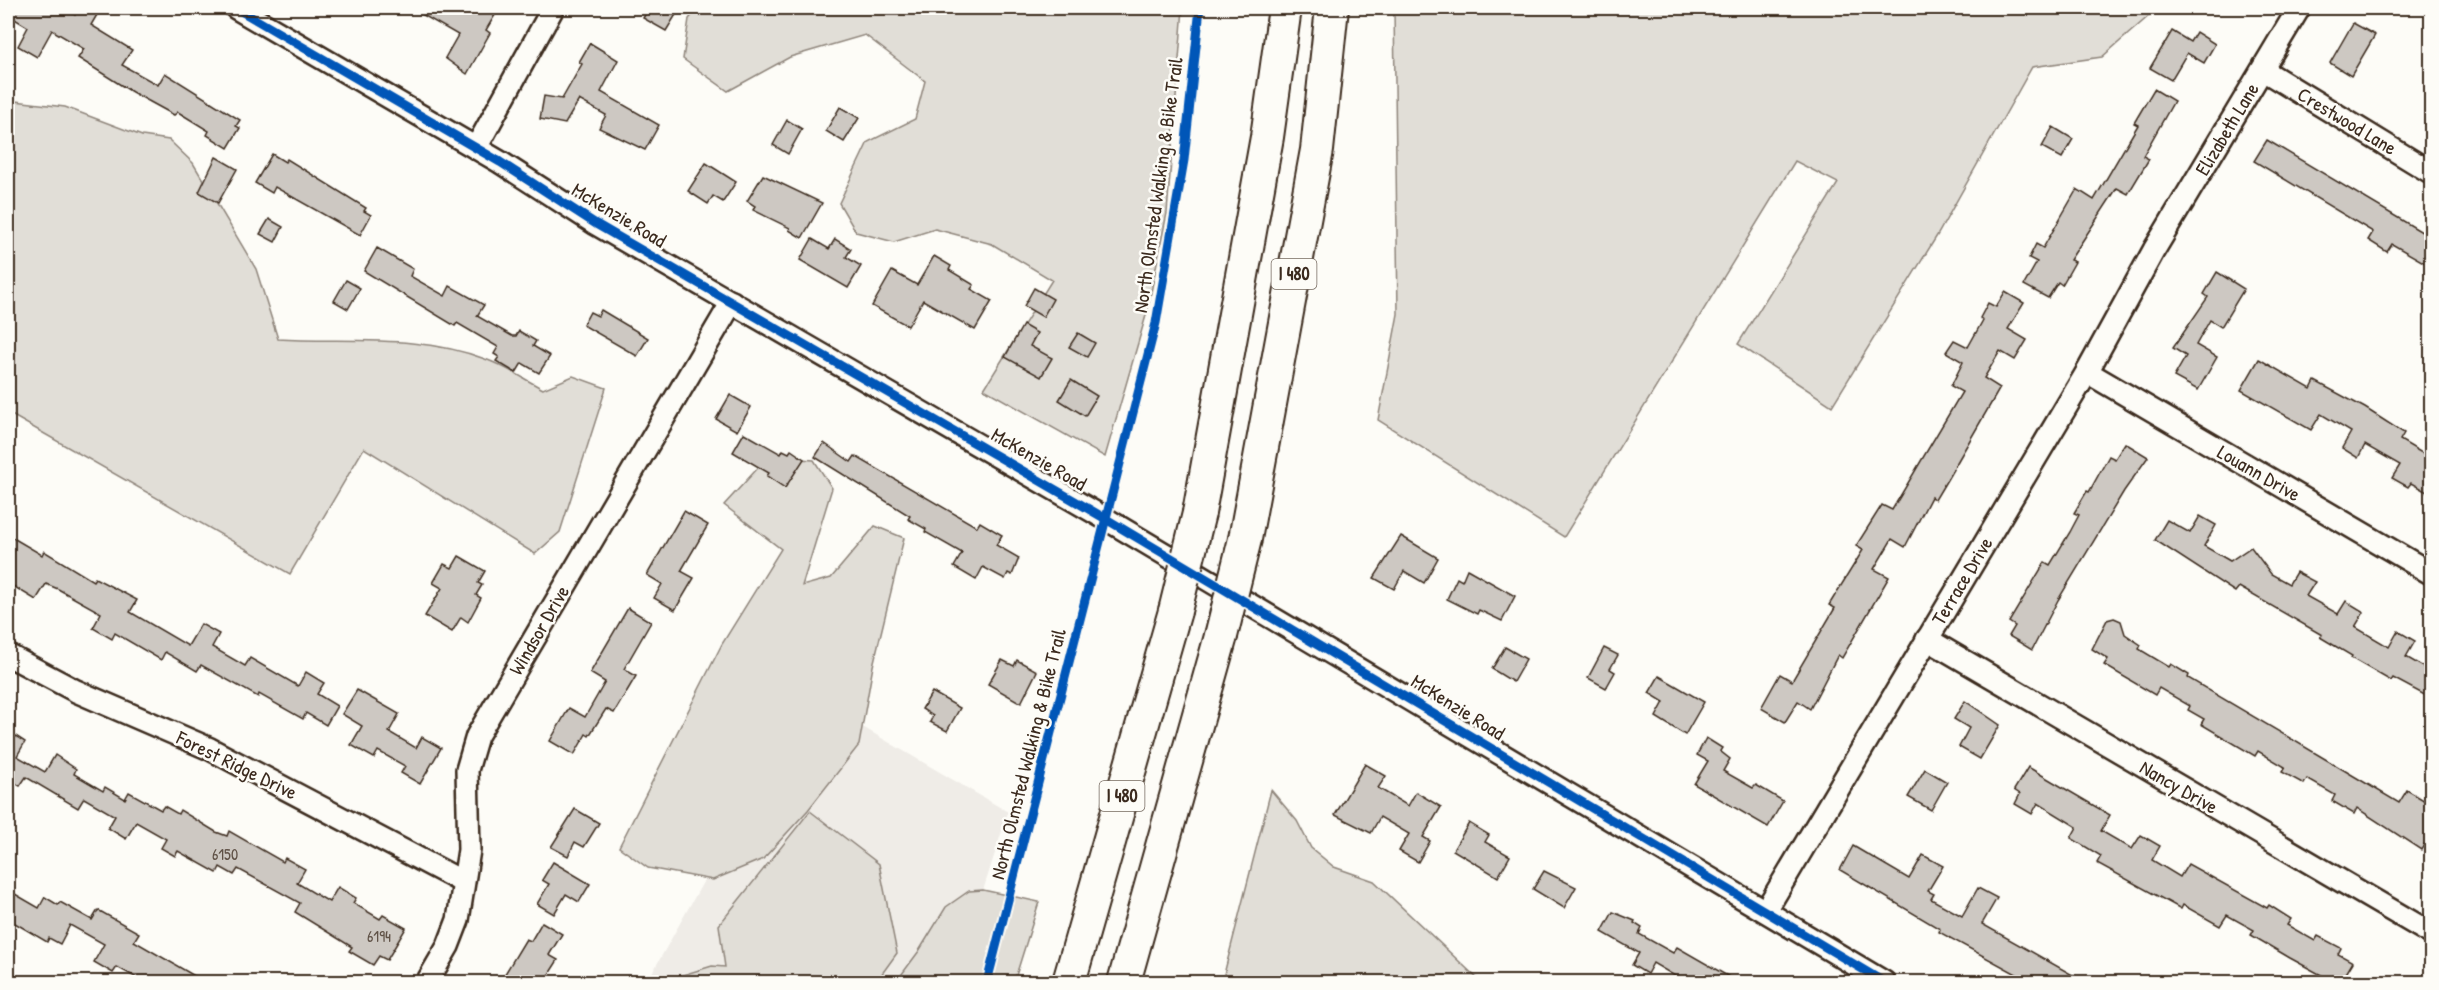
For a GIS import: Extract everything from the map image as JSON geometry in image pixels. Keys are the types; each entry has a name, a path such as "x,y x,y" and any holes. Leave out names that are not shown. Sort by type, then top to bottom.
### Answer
{"highway":[{"name":"I 480","path":"1069,982 1175,610 1199,513 1268,137 1284,8"},
{"name":"I 480","path":"1124,982 1221,636 1245,539 1317,150 1332,8"}],"street":[{"name":"McKenzie Road","path":"236,8 476,148 596,224 1386,684 1617,826 1766,910 1884,982"},
{"path":"476,148 553,8"},
{"name":"Elizabeth Lane","path":"2154,250 2299,8"},
{"name":"Crestwood Lane","path":"2263,70 2432,173"},
{"name":"Terrace Drive","path":"1766,910 2087,372 2154,250"},
{"name":"Windsor Drive","path":"427,982 448,946 458,920 469,850 467,770 477,736 732,302"},
{"name":"Louann Drive","path":"2087,372 2432,574"},
{"name":"Nancy Drive","path":"1927,639 2432,934"},
{"name":"Forest Ridge Drive","path":"8,655 76,691 210,749 463,882"}],"shaded area":[{"path":"698,8 1183,8 1167,213 1147,312 1105,457 984,389 1052,280 992,244 935,229 894,242 856,232 839,203 868,142 915,119 925,81 865,35 790,57 728,91 683,59 689,19"},
{"path":"1394,8 2158,8 2102,57 2032,67 1938,234 1832,406 1738,344 1838,183 1795,161 1564,537 1378,420 1398,314"},
{"path":"8,94 15,101 65,107 142,136 169,140 193,163 256,269 278,339 383,341 435,346 460,351 492,362 543,389 573,376 606,388 560,532 535,554 364,448 290,574 8,413"},
{"path":"768,457 814,460 832,488 802,586 831,578 875,526 904,538 873,666 859,745 808,810 763,859 713,880 648,868 619,847 722,644 781,549 724,505"},
{"path":"808,695 1008,812 954,982 647,982"},
{"path":"1271,790 1297,821 1311,848 1334,867 1374,881 1481,982 1222,982"},
{"path":"810,811 879,864 897,953 876,982 660,982 712,966 725,967 719,925"},
{"path":"983,890 1039,902 1014,982 896,982 919,951 946,907 969,891"}],"building":[{"path":"8,8 63,8 75,15 79,8 101,8 91,25 132,50 122,65 158,85 165,73 240,120 236,126 240,128 228,148 207,135 209,131 178,112 174,115 78,58 84,49 52,30 37,57 18,46 28,27 8,15"},
{"path":"411,8 482,8 495,15 486,30 490,33 467,74 445,58 458,35"},
{"path":"649,8 680,8 666,31 643,18"},
{"path":"2353,23 2375,35 2351,76 2330,63"},
{"path":"2172,31 2190,42 2196,32 2215,44 2204,63 2187,53 2171,80 2150,68"},
{"path":"590,43 618,60 601,92 659,125 645,150 599,128 606,115 579,100 565,124 540,119 544,96 562,99 582,64 579,62"},
{"path":"2154,89 2174,101 2143,156 2149,159 2128,194 2117,188 2070,260 2075,262 2062,285 2058,282 2048,298 2024,285 2037,262 2029,258 2036,244 2043,248 2077,189 2094,200 2138,125 2134,123"},
{"path":"840,107 859,118 844,142 826,131"},
{"path":"787,120 802,129 788,154 773,145"},
{"path":"2053,127 2073,139 2062,158 2042,147"},
{"path":"2267,140 2432,238 2432,267 2392,244 2387,252 2368,240 2373,232 2254,161"},
{"path":"272,154 285,162 287,159 366,208 364,211 371,215 360,235 275,187 272,193 255,183"},
{"path":"216,157 237,169 218,203 199,192"},
{"path":"706,163 736,182 723,202 713,196 708,204 688,191"},
{"path":"763,175 822,203 802,238 789,230 790,228 753,210 755,206 747,201"},
{"path":"269,219 283,227 275,242 260,234"},
{"path":"812,239 829,249 835,239 851,249 846,257 861,266 848,288 800,260"},
{"path":"377,248 413,269 410,276 445,296 450,286 484,305 477,316 512,336 516,336 519,331 536,341 533,346 550,356 539,373 522,363 516,373 496,361 499,357 494,354 498,347 457,323 455,326 364,271"},
{"path":"934,256 951,266 949,270 974,285 971,289 992,301 975,330 923,300 908,326 872,306 892,271 917,285"},
{"path":"2217,272 2244,289 2221,327 2210,320 2196,345 2217,357 2198,390 2174,377 2186,356 2173,348 2208,297 2204,294"},
{"path":"346,280 360,288 348,309 334,301"},
{"path":"1034,288 1053,299 1043,317 1024,306"},
{"path":"2005,292 2024,303 2008,329 2027,340 2015,360 2000,351 1984,378 2000,388 1948,478 1935,500 1931,497 1905,547 1892,539 1874,569 1889,577 1842,658 1838,655 1810,709 1798,701 1785,722 1761,708 1780,674 1792,681 1835,608 1829,605 1863,550 1856,546 1882,505 1892,510 1962,392 1951,386 1963,362 1946,352 1954,340 1968,347 1983,320 1980,318 1988,303 1996,307"},
{"path":"601,310 648,338 637,356 583,325 590,312 598,316"},
{"path":"1023,325 1037,333 1030,346 1052,358 1041,377 1005,357"},
{"path":"1078,333 1095,343 1087,357 1069,347"},
{"path":"2259,359 2311,389 2315,381 2365,408 2404,433 2400,440 2432,459 2432,495 2411,483 2408,487 2392,478 2400,465 2365,445 2358,458 2342,448 2351,432 2321,414 2311,430 2241,390"},
{"path":"1071,380 1097,396 1085,416 1059,400"},
{"path":"730,395 751,407 737,431 716,419"},
{"path":"744,433 781,454 783,450 789,453 791,450 804,459 785,488 767,476 769,473 733,452"},
{"path":"824,443 851,462 855,456 977,527 980,522 1002,535 996,545 1019,558 1012,575 1008,573 1005,579 983,567 976,580 954,567 962,553 925,532 926,529 908,519 910,516 815,457"},
{"path":"2125,443 2148,457 2124,491 2058,600 2032,650 2009,636 2015,626 2009,622 2045,562 2050,565 2070,532 2079,515 2074,513 2109,456 2115,459"},
{"path":"684,511 708,525 681,571 694,578 675,610 654,598 662,584 647,575"},
{"path":"2200,516 2216,525 2204,546 2230,561 2251,547 2271,574 2289,584 2296,572 2315,582 2306,596 2338,614 2346,601 2364,612 2355,627 2389,647 2398,631 2415,641 2406,657 2432,672 2432,699 2393,678 2391,681 2351,658 2352,656 2320,637 2322,635 2239,587 2235,592 2155,540 2167,520 2190,533"},
{"path":"8,535 42,555 44,551 93,581 95,578 137,600 130,612 188,646 201,624 219,634 212,647 245,666 250,658 298,686 306,672 324,683 317,694 337,706 326,725 306,713 303,719 201,665 197,671 165,652 161,660 115,633 112,639 93,628 101,613 58,589 46,584 36,600 8,583"},
{"path":"1401,536 1438,558 1424,583 1404,571 1394,589 1374,578"},
{"path":"459,556 485,571 478,583 482,585 476,595 481,598 468,622 461,617 452,632 425,616 442,588 433,583 444,564 452,568"},
{"path":"1467,569 1515,596 1502,621 1479,610 1477,614 1447,599 1457,578 1462,581"},
{"path":"628,608 651,622 624,669 636,676 614,713 606,709 589,736 586,734 574,755 550,741 569,708 585,717 605,682 590,673"},
{"path":"2114,618 2121,621 2125,634 2141,645 2139,649 2169,667 2171,664 2189,675 2188,678 2399,803 2407,790 2432,805 2432,832 2421,850 2357,808 2354,814 2332,801 2335,795 2307,779 2304,784 2282,772 2285,767 2258,751 2255,756 2201,724 2204,719 2188,710 2190,706 2159,688 2155,695 2104,665 2108,659 2092,649 2107,620"},
{"path":"1505,647 1526,659 1513,682 1492,669"},
{"path":"1604,648 1618,655 1610,669 1615,672 1606,688 1588,678"},
{"path":"1002,660 1014,666 1017,660 1037,671 1021,703 988,684"},
{"path":"1659,676 1704,702 1685,735 1656,717 1664,702 1649,693"},
{"path":"357,690 399,714 389,732 416,748 422,737 441,748 420,784 401,773 405,766 378,751 374,758 351,745 362,726 342,714"},
{"path":"932,692 960,708 947,731 930,722 933,716 922,709"},
{"path":"1965,701 2000,725 1980,759 1959,747 1969,728 1954,719"},
{"path":"8,731 25,742 17,756 45,772 55,755 76,769 74,774 103,791 105,787 125,799 129,792 161,810 164,806 178,814 180,810 216,832 227,836 229,831 283,862 285,858 305,869 297,883 329,902 338,887 356,898 353,903 380,919 383,915 406,928 387,960 379,956 373,965 349,951 352,947 295,912 300,903 238,869 234,875 220,867 217,873 178,851 175,856 161,848 166,839 136,822 126,839 108,828 115,816 84,798 78,808 26,777 20,786 8,779"},
{"path":"1706,738 1722,748 1720,751 1730,759 1723,771 1753,788 1756,785 1783,801 1768,827 1694,784 1708,761 1697,755"},
{"path":"1365,764 1386,776 1378,788 1408,806 1416,792 1441,807 1423,837 1430,841 1418,862 1399,851 1409,834 1380,817 1371,833 1335,815"},
{"path":"2028,767 2110,815 2101,831 2132,849 2141,835 2160,846 2152,860 2180,877 2188,864 2267,908 2269,905 2291,919 2287,925 2315,941 2318,936 2341,948 2338,954 2353,962 2341,982 2334,982 2290,958 2251,935 2254,930 2227,915 2220,926 2183,905 2181,909 2097,863 2101,856 2071,838 2077,827 2038,803 2032,814 2015,804 2020,794 2014,790"},
{"path":"1925,769 1947,782 1931,810 1908,797"},
{"path":"575,809 599,823 584,847 575,842 568,856 551,847"},
{"path":"1469,823 1489,835 1485,842 1510,856 1498,877 1453,850"},
{"path":"1853,846 1909,879 1923,855 1943,866 1928,891 1934,894 1931,899 1962,916 1978,888 1997,898 1982,924 2085,982 2031,982 1939,932 1940,929 1840,870"},
{"path":"553,862 590,884 579,902 566,894 554,914 537,904 549,884 542,880"},
{"path":"1544,871 1576,887 1564,908 1533,889"},
{"path":"8,890 39,908 45,897 58,905 60,902 92,920 98,910 139,933 134,941 205,982 144,982 117,967 113,973 94,962 104,944 70,925 60,944 49,938 47,942 8,919"},
{"path":"1613,912 1635,921 1634,923 1642,928 1639,934 1673,953 1677,947 1738,982 1685,982 1653,963 1647,974 1632,965 1639,953 1602,932"},
{"path":"542,922 562,934 549,955 558,960 544,982 500,982 526,939 531,941"}],"cycle path":[{"path":"236,8 500,162 596,224 1106,519 1884,982"},
{"name":"North Olmsted Walking & Bike Trail","path":"987,982 1156,323 1184,160 1200,8"}]}
